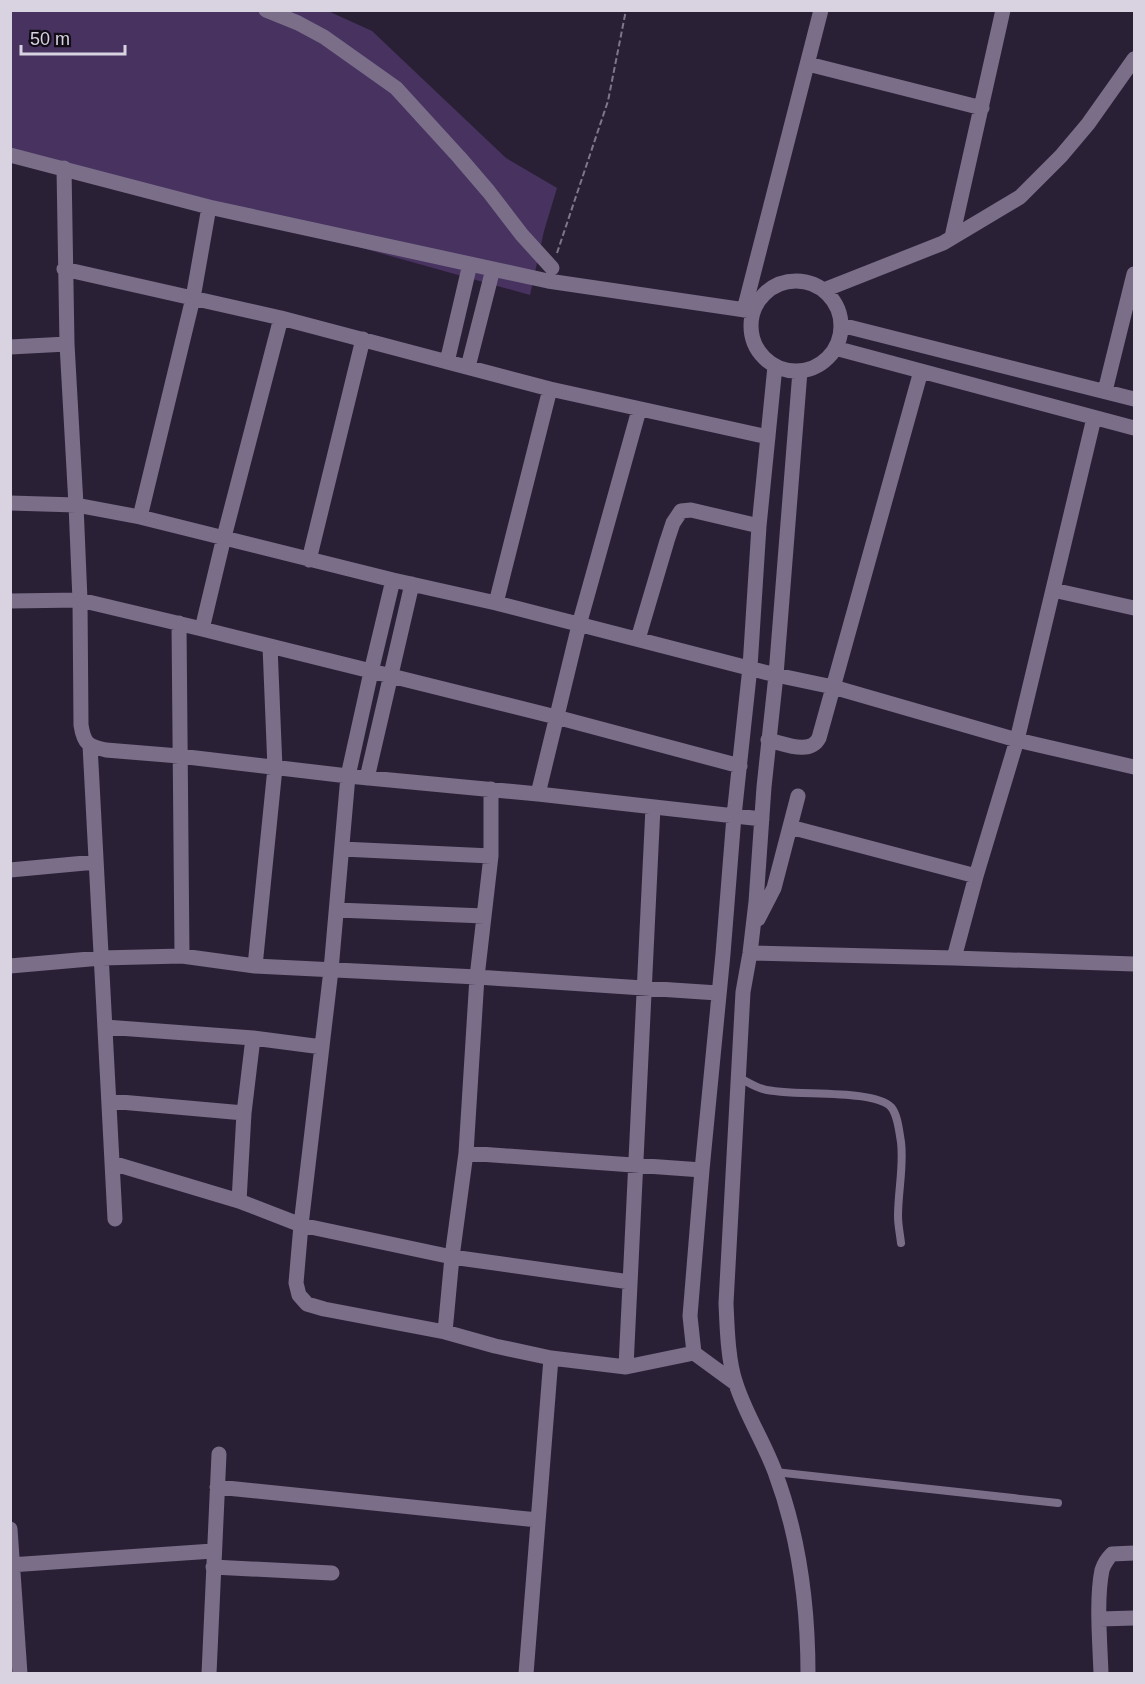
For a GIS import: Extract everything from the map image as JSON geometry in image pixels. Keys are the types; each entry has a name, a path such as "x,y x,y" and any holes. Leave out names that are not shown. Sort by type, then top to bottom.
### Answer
{"street":[{"path":"266,10 324,37 396,88 459,157 522,235 552,268"},
{"path":"748,311 775,285 791,280 808,282 824,290 836,303 841,325 838,341 830,356 816,366 800,371 783,370 768,362 758,352 752,339 748,311 821,10"},
{"path":"952,237 1003,10"},
{"path":"824,290 943,243 1020,197 1061,156 1081,132 1134,59"},
{"path":"808,64 982,108"},
{"path":"10,155 208,207 548,281 748,311"},
{"path":"64,168 64,269 80,600 81,725 83,736 90,745 106,750 762,819"},
{"path":"140,517 193,298 208,207"},
{"path":"447,362 470,264"},
{"path":"64,269 281,318 550,389 768,437"},
{"path":"468,367 493,269"},
{"path":"1105,391 1134,274"},
{"path":"202,629 281,318"},
{"path":"841,325 1134,399"},
{"path":"309,560 363,339"},
{"path":"10,347 67,344"},
{"path":"835,348 1134,428"},
{"path":"735,1383 694,1353 690,1316 734,816 750,667 759,526 775,366"},
{"path":"800,371 754,927 743,992 726,1303 728,1338 735,1383 775,1472 800,1565 806,1613 808,1674"},
{"path":"768,740 805,748 814,746 819,738 921,371"},
{"path":"496,603 550,389"},
{"path":"538,794 579,625 639,410"},
{"path":"954,958 1017,740 1094,418"},
{"path":"10,503 76,505 140,517 309,560 496,603 776,675 833,687 1017,740 1134,767"},
{"path":"638,639 673,523 681,511 691,510 759,526"},
{"path":"393,580 348,776 332,970 301,1225 296,1283 299,1295 307,1304 324,1309 445,1332 551,1358 626,1367 694,1353"},
{"path":"367,778 412,584"},
{"path":"1053,590 1134,608"},
{"path":"10,601 80,600 555,717 740,766"},
{"path":"179,623 182,956"},
{"path":"255,966 275,768 270,646"},
{"path":"90,745 115,1219"},
{"path":"445,1332 466,1153 477,977 491,856 491,789"},
{"path":"754,927 774,888 798,796"},
{"path":"626,1367 653,807"},
{"path":"790,827 976,876"},
{"path":"342,849 491,856"},
{"path":"10,870 96,862"},
{"path":"337,910 484,916"},
{"path":"750,953 1134,964"},
{"path":"10,966 101,958 182,956 255,966 477,977 718,993"},
{"path":"105,1027 253,1038 322,1047"},
{"path":"239,1202 244,1113 253,1038"},
{"path":"109,1101 244,1113"},
{"path":"466,1153 702,1170"},
{"path":"112,1163 239,1202 301,1225 452,1257 630,1282"},
{"path":"526,1674 551,1358"},
{"path":"209,1674 219,1454"},
{"path":"217,1486 538,1520"},
{"path":"10,1529 20,1674"},
{"path":"1101,1674 1100,1589 1104,1564 1112,1554 1134,1553"},
{"path":"12,1565 213,1559 332,1574"},
{"path":"1100,1619 1134,1618"}],"lane":[{"path":"738,1077 764,1089 860,1097 882,1101 891,1107 896,1116 901,1143 898,1217 901,1243"},
{"path":"775,1472 1058,1503"}],"path":[{"path":"552,268 608,101 626,10"}],"shaded area":[{"path":"10,11 328,11 372,31 506,158 557,188 544,231 530,295 11,150"}]}
